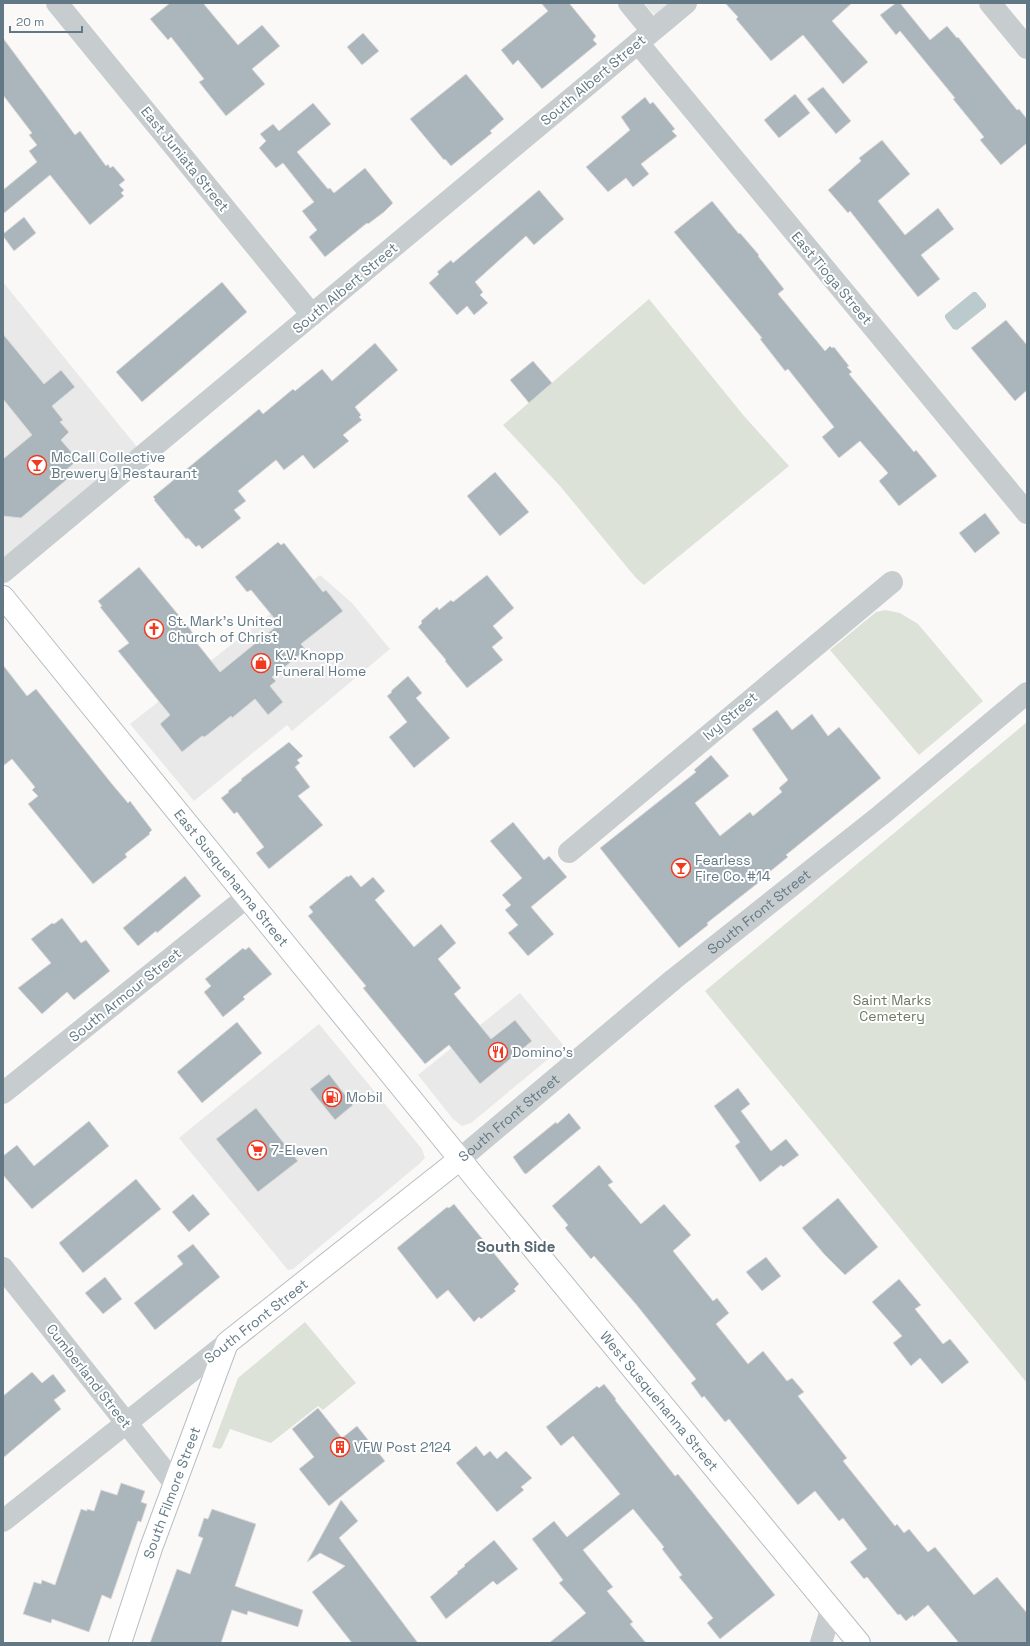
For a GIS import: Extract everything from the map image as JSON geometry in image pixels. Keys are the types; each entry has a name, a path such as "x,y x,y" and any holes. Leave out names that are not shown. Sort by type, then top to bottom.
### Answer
{"main road":[{"name":"East Susquehanna Street","path":"3,597 460,1159"},
{"name":"South Front Street","path":"227,1343 460,1159"},
{"name":"West Susquehanna Street","path":"460,1159 859,1643"},
{"name":"South Filmore Street","path":"120,1643 151,1548 227,1343"}],"street":[{"name":"East Juniata Street","path":"57,3 312,315"},
{"name":"East Tioga Street","path":"629,3 645,37 1027,513"},
{"name":"South Albert Street","path":"3,572 686,3"},
{"path":"990,3 1027,48"},
{"name":"Ivy Street","path":"569,852 892,582"},
{"name":"South Front Street","path":"460,1159 674,979 881,815 1027,693"},
{"name":"South Armour Street","path":"3,1093 247,897"},
{"name":"Cumberland Street","path":"3,1268 175,1484"},
{"name":"South Front Street","path":"3,1521 227,1343"},
{"path":"821,1643 831,1610"}],"shaded area":[{"path":"643,3 674,3 656,16"},
{"path":"3,282 137,447 3,564"},
{"path":"973,292 976,292 986,304 986,307 957,330 953,329 945,318 945,315"},
{"path":"320,575 352,603 390,649 292,731 287,725 194,801 130,724"},
{"path":"520,993 564,1046 471,1123 462,1126 453,1119 418,1075"},
{"path":"319,1024 422,1149 425,1158 293,1269 288,1270 179,1138"}],"green space":[{"path":"649,299 744,416 789,466 644,585 636,578 560,486 503,425"},
{"path":"885,610 900,613 918,624 983,701 919,755 830,650 876,612"},
{"name":"Saint Marks Cemetery","path":"1027,722 1027,1383 705,991"},
{"path":"305,1322 356,1383 323,1410 318,1406 271,1443 230,1429 220,1449 212,1447 238,1378"}],"building":[{"path":"170,3 203,3 238,45 262,25 280,46 252,69 265,84 226,116 199,82 204,79 171,37 168,40 150,19"},
{"path":"541,3 569,3 596,36 593,40 597,44 542,89 518,60 513,65 501,50 548,11"},
{"path":"725,3 852,3 832,21 868,62 843,84 803,35 771,61 736,19 738,17"},
{"path":"896,3 900,3 930,40 947,26 957,38 958,37 1017,110 1019,109 1027,119 1027,143 1001,165 980,140 984,137 953,99 955,98 900,31 896,35 880,15"},
{"path":"363,33 379,51 362,65 347,47"},
{"path":"3,38 75,135 80,131 106,166 108,164 110,168 113,166 125,180 119,185 124,190 121,193 124,196 90,225 50,175 3,214 3,190 37,162 29,151 37,145 29,135 32,133 3,95"},
{"path":"466,74 504,119 490,131 492,133 451,166 445,159 444,160 410,119"},
{"path":"823,87 851,121 836,134 807,99"},
{"path":"795,94 810,113 779,138 764,120"},
{"path":"645,97 650,104 653,102 675,129 672,131 677,136 641,164 649,174 633,187 626,178 608,192 586,167 630,130 621,117"},
{"path":"313,103 331,124 297,152 328,189 330,188 334,193 365,168 393,203 384,212 368,224 367,223 325,257 309,237 317,230 302,211 314,202 283,163 276,168 259,148 266,141 260,134 273,124 279,131"},
{"path":"882,140 910,174 878,201 905,235 938,208 954,229 921,255 940,279 918,297 850,211 848,213 828,190 861,161 859,158"},
{"path":"539,190 564,219 534,245 526,236 475,282 483,292 480,295 488,303 474,315 467,306 457,315 429,283 439,274 437,272 451,260 453,263"},
{"path":"712,201 739,234 740,233 759,255 758,256 784,289 778,294 825,351 830,346 832,348 834,347 849,366 847,367 852,372 849,374 914,452 916,450 937,476 899,506 879,481 888,473 860,441 839,458 822,437 834,427 788,369 785,371 760,339 762,338 674,232"},
{"path":"24,217 36,233 14,251 3,234"},
{"path":"222,282 247,312 142,402 116,372"},
{"path":"1006,320 1027,345 1027,390 1015,401 971,348"},
{"path":"3,334 44,384 61,370 75,387 52,406 63,420 60,422 69,432 61,440 78,460 66,470 71,476 21,518 3,516 3,459 32,435 3,399"},
{"path":"375,343 398,370 355,407 361,415 359,417 362,420 343,435 349,441 314,469 303,455 284,470 276,460 238,491 246,501 234,510 241,518 202,549 199,545 196,547 188,538 186,539 153,497 259,409 263,414 293,389 295,391 322,369 332,381"},
{"path":"533,361 552,383 529,403 510,380"},
{"path":"495,472 529,512 500,536 467,496"},
{"path":"985,513 1000,533 975,553 959,533"},
{"path":"278,542 281,545 284,543 323,592 326,590 343,611 301,644 306,650 272,677 276,681 270,686 283,702 268,715 255,699 232,718 231,716 206,736 202,736 182,752 160,724 170,715 118,651 129,643 100,607 102,606 98,601 139,567 190,629 194,635 192,637 220,672 279,624 251,590 247,592 235,577"},
{"path":"487,575 514,608 493,626 503,638 492,647 503,660 467,688 418,627 422,623 421,621 437,607 439,610 451,600 453,602"},
{"path":"3,665 27,696 36,689 112,784 128,803 130,801 152,830 149,833 150,834 125,854 127,857 93,884 28,804 38,796 32,790 35,787 12,759 3,766"},
{"path":"408,676 422,693 416,698 450,738 414,768 389,737 407,722 387,696"},
{"path":"777,710 792,730 812,714 828,736 839,727 881,778 786,855 788,857 757,882 758,883 707,923 708,925 679,948 600,848 696,772 694,770 711,755 729,776 695,803 720,836 750,812 753,816 782,792 779,788 788,780 752,729"},
{"path":"289,742 303,756 297,760 300,763 295,767 310,787 298,796 323,825 269,869 256,853 264,847 237,812 234,814 221,798 242,780 241,779"},
{"path":"513,822 544,860 549,856 567,877 531,907 554,934 528,956 508,933 518,925 505,910 511,905 502,895 522,878 490,841"},
{"path":"351,875 361,887 373,877 385,891 375,900 414,947 441,924 456,943 438,959 461,988 454,994 491,1039 515,1020 532,1041 480,1084 449,1045 425,1064 363,988 366,986 308,916 313,912 309,907 347,876 348,877"},
{"path":"185,876 201,896 157,933 156,931 138,946 123,928"},
{"path":"62,918 81,943 86,940 110,971 74,1000 67,992 42,1014 18,988 51,963 31,939 52,923 54,924"},
{"path":"249,947 272,974 243,997 245,999 223,1017 204,992 211,986 205,979 243,948 245,950"},
{"path":"237,1022 262,1053 202,1103 177,1072"},
{"name":"Mobil","path":"329,1074 353,1105 335,1120 310,1089"},
{"path":"738,1088 750,1104 741,1111 771,1151 786,1139 799,1155 783,1167 781,1165 760,1182 735,1146 740,1142 714,1106"},
{"name":"7-Eleven","path":"256,1108 298,1161 258,1192 216,1139"},
{"path":"569,1113 581,1128 526,1174 524,1173 513,1157 556,1122 557,1124"},
{"path":"89,1121 109,1146 32,1209 3,1175 3,1156 17,1145 34,1166"},
{"path":"599,1165 613,1182 608,1185 641,1224 664,1204 691,1235 673,1251 713,1301 717,1298 729,1313 716,1324 748,1364 763,1351 787,1381 792,1378 804,1392 798,1396 847,1458 843,1461 895,1526 897,1524 904,1533 909,1529 928,1552 935,1547 974,1595 997,1577 1027,1613 1027,1643 959,1643 928,1605 914,1617 913,1615 906,1621 900,1614 898,1615 867,1577 864,1579 850,1562 867,1549 843,1518 839,1521 815,1491 798,1505 729,1419 725,1422 704,1396 702,1398 691,1383 696,1379 635,1303 594,1256 591,1259 565,1228 568,1225 552,1206"},
{"path":"136,1179 161,1209 83,1273 59,1243"},
{"path":"193,1194 210,1214 189,1232 172,1212"},
{"path":"838,1198 878,1247 845,1275 824,1254 802,1228"},
{"path":"454,1204 519,1284 514,1289 516,1291 481,1319 479,1317 474,1322 448,1290 437,1299 397,1248 447,1207 449,1208"},
{"path":"193,1244 220,1277 155,1330 134,1303 183,1264 177,1256"},
{"path":"766,1257 781,1276 762,1291 746,1272"},
{"path":"105,1277 122,1299 103,1314 85,1293"},
{"path":"899,1279 921,1305 915,1309 943,1344 950,1339 969,1362 942,1384 920,1358 911,1366 893,1343 902,1336 872,1302"},
{"path":"32,1372 42,1383 53,1374 66,1391 54,1400 61,1409 3,1458 3,1396"},
{"path":"604,1384 675,1476 678,1474 775,1595 720,1639 707,1623 713,1618 679,1577 682,1575 662,1549 664,1547 633,1509 583,1550 613,1587 607,1591 633,1622 630,1624 646,1643 549,1643 586,1613 559,1583 563,1580 532,1539 554,1521 567,1537 620,1494 573,1436 561,1446 546,1427 597,1386 599,1388"},
{"name":"VFW Post 2124","path":"318,1408 342,1438 357,1426 385,1461 329,1506 299,1469 314,1457 292,1429"},
{"path":"476,1446 484,1456 490,1451 497,1459 506,1451 532,1478 521,1487 524,1490 497,1512 456,1463"},
{"path":"121,1483 145,1491 141,1502 147,1504 141,1522 138,1521 111,1599 102,1595 89,1632 52,1619 51,1623 23,1614 34,1582 41,1584 42,1580 55,1585 81,1509 94,1511 101,1490 117,1495"},
{"path":"341,1500 358,1521 339,1538 418,1643 352,1643 312,1592 345,1566 320,1553 307,1562"},
{"path":"212,1509 256,1524 235,1586 303,1610 298,1627 248,1611 247,1615 232,1610 221,1643 150,1643 177,1569 190,1574 203,1538 198,1536 204,1518 208,1519"},
{"path":"494,1540 518,1569 497,1585 493,1581 446,1619 430,1597 458,1573 457,1572 465,1566 464,1565"}],"place":[{"name":"McCall Collective Brewery & Restaurant","path":"37,465"},
{"name":"St. Mark's United Church of Christ","path":"154,629"},
{"name":"K.V. Knopp Funeral Home","path":"261,663"},
{"name":"Fearless Fire Co. #14","path":"681,868"},
{"name":"Domino's","path":"498,1052"},
{"name":"Mobil","path":"332,1097"},
{"name":"7-Eleven","path":"257,1150"},
{"name":"VFW Post 2124","path":"340,1447"}],"district":[{"name":"South Side","path":"516,1247"}]}
